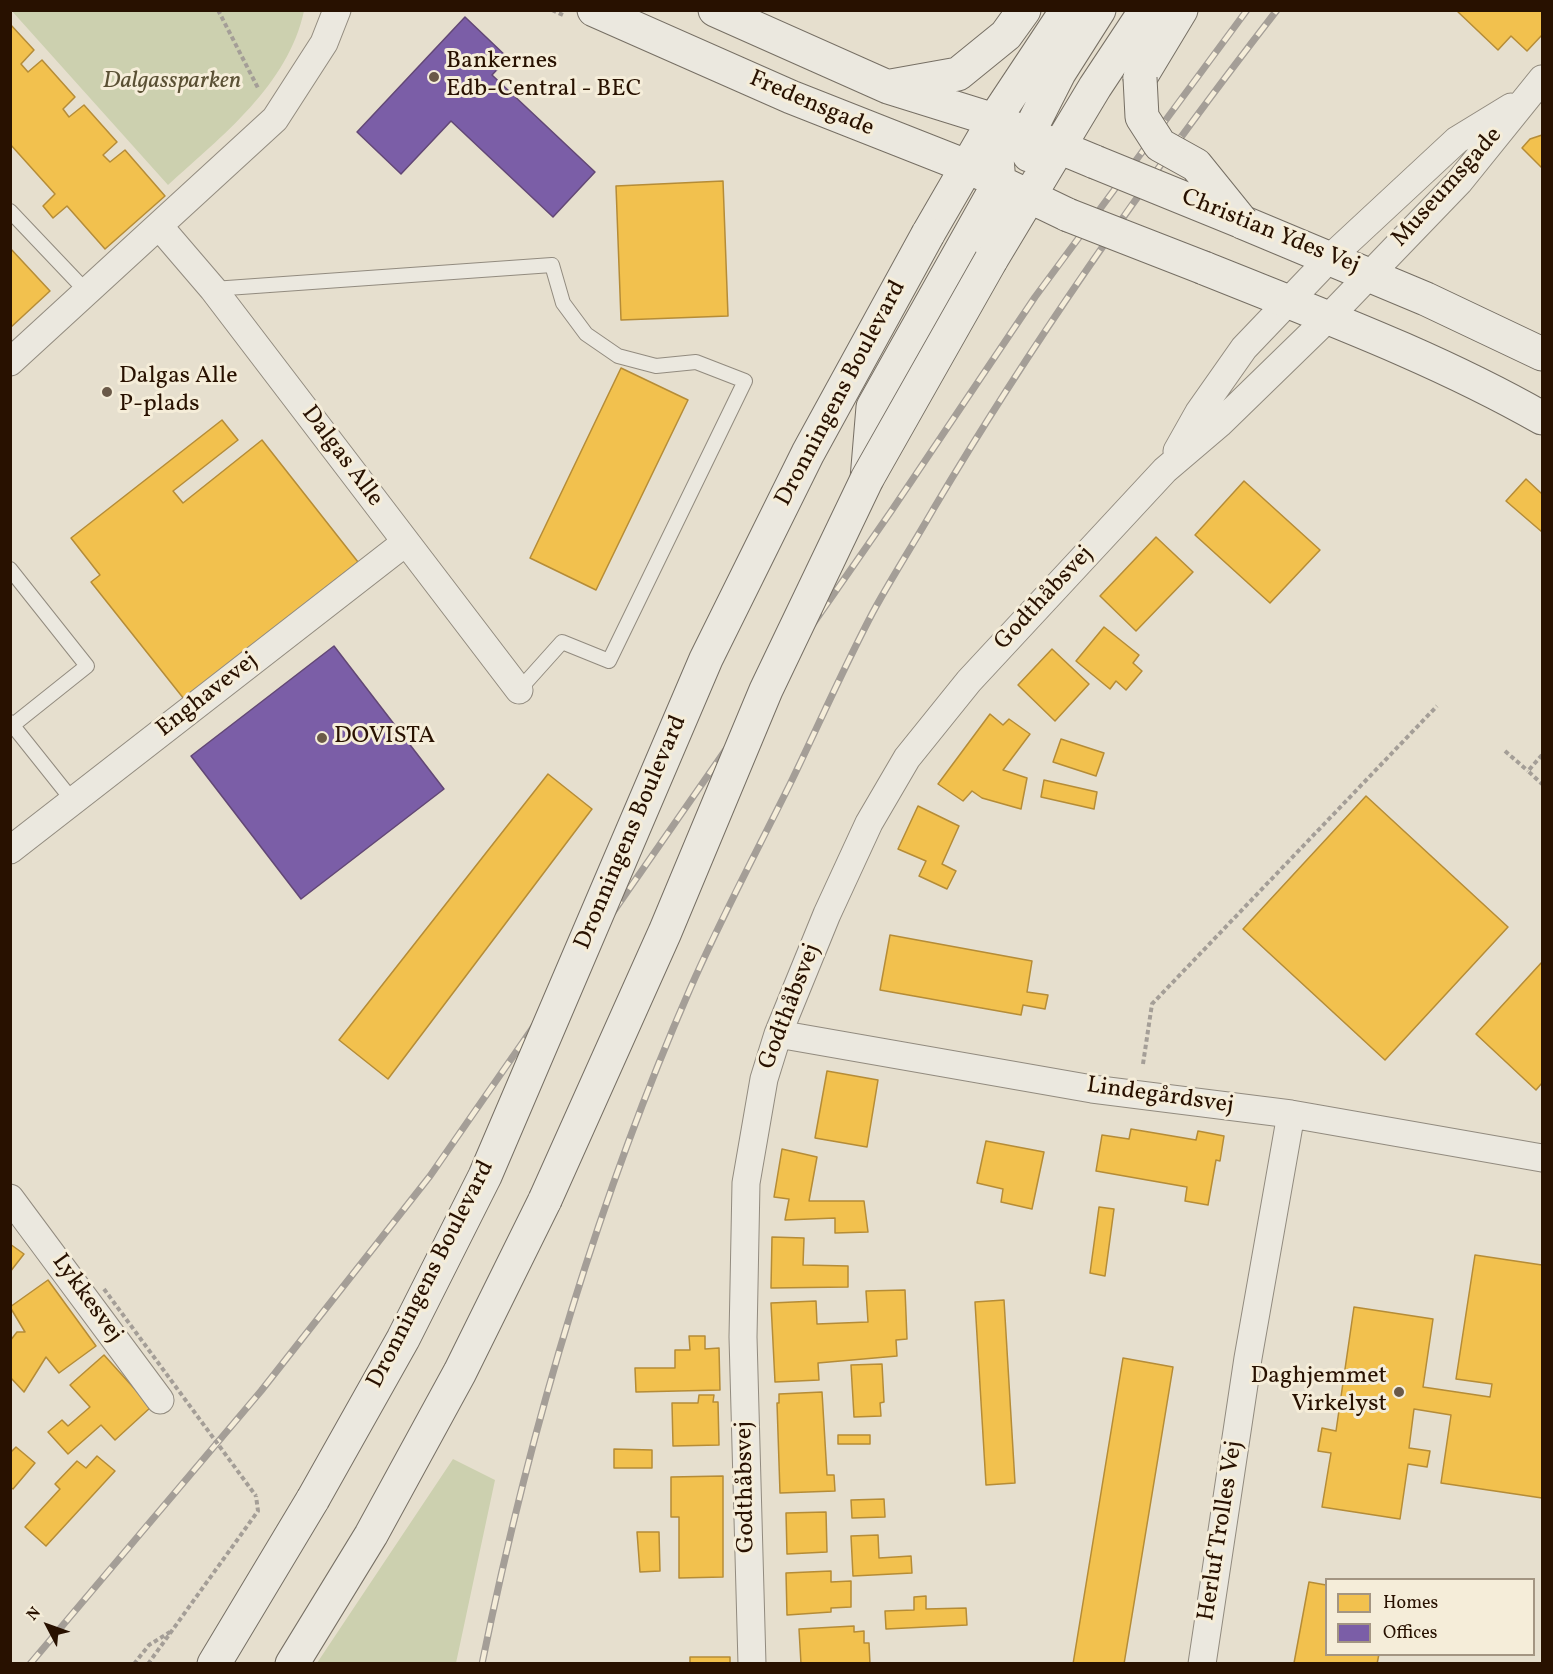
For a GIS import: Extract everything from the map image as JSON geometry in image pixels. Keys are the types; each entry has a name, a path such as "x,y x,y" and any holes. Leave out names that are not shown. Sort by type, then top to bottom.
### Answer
{"main road":[{"name":"Fredensgade","path":"594,10 791,97 966,166 1030,196"},
{"name":"Fredensgade","path":"715,10 888,87 994,120"},
{"path":"888,87 958,74 1006,35 1024,10"},
{"name":"Dronningens Boulevard","path":"214,1664 313,1499 403,1339 485,1176 706,659 808,453 966,166 1067,10"},
{"path":"1030,196 1028,134 1059,72 1100,10"},
{"path":"977,253 1030,196 1146,10"},
{"path":"1181,10 1140,78 1142,117 1160,145 1196,165 1242,222"},
{"path":"292,1664 371,1535 459,1372 545,1200 665,932 766,690 977,253 999,183 994,120"},
{"name":"Christian Ydes Vej","path":"994,120 1370,274 1542,354"},
{"path":"1030,196 1068,216 1328,318 1432,363 1542,418"}],"street":[{"path":"10,362 275,119 324,43 337,10"},
{"name":"Museumsgade","path":"1370,274 1459,182 1542,79"},
{"name":"Museumsgade","path":"1330,258 1457,140 1524,99"},
{"name":"Dalgas Alle","path":"159,226 213,289 519,690"},
{"name":"Godthåbsvej","path":"1165,470 1199,412 1244,348 1330,258"},
{"name":"Godthåbsvej","path":"752,1664 743,1337 746,1183 764,1079 778,1034 827,914 869,823 907,758 969,681 1165,470 1218,424 1328,318 1370,274"},
{"name":"Enghavevej","path":"10,850 406,542"},
{"name":"Lindegårdsvej","path":"778,1034 1138,1095 1291,1114 1542,1158"},
{"name":"Herluf Trolles Vej","path":"1202,1664 1248,1358 1291,1114"},
{"name":"Lykkesvej","path":"10,1198 160,1400"}],"lane":[{"path":"10,211 87,292"},
{"path":"213,289 552,265 563,303 586,334 618,356 656,366 696,362 745,381 609,662 562,642 519,690"},
{"path":"10,569 87,666 12,724 73,801"}],"path":[{"path":"218,10 275,119"},
{"path":"1138,1095 1152,1004 1437,706"},
{"path":"1505,751 1542,784"},
{"path":"1527,771 1542,755"},
{"path":"104,1288 256,1496 258,1511 148,1664"},
{"path":"134,1664 149,1645 173,1630"}],"green space":[{"name":"Dalgassparken","path":"11,10 304,11 296,38 284,63 268,86 231,128 168,185"},
{"path":"453,1459 495,1480 456,1663 317,1663"}],"building: Homes":[{"path":"1542,10 1542,35 1527,51 1511,36 1498,50 1457,11"},
{"path":"10,24 34,50 21,64 28,72 42,60 75,97 63,109 69,117 84,105 117,142 103,155 110,162 125,150 165,196 105,249 67,206 53,218 43,206 55,194 10,144"},
{"path":"1542,135 1542,168 1522,148 1530,139"},
{"path":"723,181 728,316 621,320 616,186"},
{"path":"10,248 50,291 10,328"},
{"path":"621,368 688,400 596,590 530,558"},
{"path":"222,420 238,440 173,491 183,503 262,440 358,562 184,699 91,582 100,575 71,538"},
{"path":"1526,479 1542,494 1542,532 1506,501"},
{"path":"1244,481 1320,550 1270,603 1195,535"},
{"path":"1156,537 1193,572 1136,631 1100,596"},
{"path":"1104,627 1139,655 1133,663 1142,671 1126,690 1116,681 1110,689 1076,661"},
{"path":"1052,649 1089,684 1055,721 1018,685"},
{"path":"990,714 1003,725 1009,719 1030,734 1003,770 1027,778 1021,809 982,798 972,791 963,801 938,784"},
{"path":"1061,739 1104,753 1096,776 1053,762"},
{"path":"548,774 592,809 388,1079 339,1040"},
{"path":"1044,780 1097,792 1094,809 1041,797"},
{"path":"1366,796 1508,927 1385,1060 1243,929"},
{"path":"918,806 959,826 942,864 956,871 947,889 919,876 926,861 898,849"},
{"path":"890,935 1032,961 1027,992 1048,995 1045,1009 1023,1005 1021,1015 880,990"},
{"path":"1542,962 1542,1083 1536,1090 1476,1034"},
{"path":"827,1071 878,1080 867,1147 815,1138"},
{"path":"1131,1129 1196,1140 1198,1131 1224,1136 1220,1161 1216,1160 1208,1205 1185,1201 1187,1187 1096,1171 1102,1135 1129,1139"},
{"path":"986,1141 1044,1152 1032,1209 1001,1202 1003,1189 977,1183"},
{"path":"782,1149 817,1157 809,1201 864,1201 868,1232 835,1233 835,1218 785,1220 789,1199 774,1197"},
{"path":"1099,1207 1114,1209 1105,1276 1090,1273"},
{"path":"772,1237 804,1238 803,1265 848,1266 848,1287 771,1288"},
{"path":"10,1244 24,1254 10,1272"},
{"name":"Daghjemmet Virkelyst","path":"1475,1255 1542,1265 1542,1498 1441,1483 1451,1415 1414,1409 1409,1448 1430,1451 1427,1467 1408,1464 1400,1519 1322,1507 1331,1453 1318,1451 1322,1428 1336,1431 1354,1307 1433,1319 1423,1387 1490,1397 1492,1384 1456,1379"},
{"path":"48,1280 96,1346 59,1373 46,1357 24,1392 10,1377 10,1341 17,1332 25,1332 10,1307"},
{"path":"905,1290 907,1339 896,1340 897,1356 818,1363 819,1380 775,1382 771,1303 816,1301 817,1324 868,1322 866,1291"},
{"path":"1004,1300 1015,1483 986,1485 975,1302"},
{"path":"689,1336 705,1336 705,1349 719,1348 720,1390 636,1392 635,1368 675,1368 675,1350 690,1350"},
{"path":"104,1355 151,1407 115,1440 101,1425 68,1454 48,1432 62,1420 68,1426 90,1407 70,1385"},
{"path":"1123,1358 1173,1367 1124,1664 1073,1664"},
{"path":"882,1364 884,1402 880,1403 881,1416 854,1417 851,1365"},
{"path":"822,1392 827,1475 834,1475 835,1491 780,1493 777,1403 779,1403 779,1394"},
{"path":"699,1395 714,1395 713,1402 718,1402 719,1445 673,1446 672,1403 698,1403"},
{"path":"838,1435 870,1435 870,1444 838,1444"},
{"path":"16,1447 35,1463 13,1489 10,1487 10,1453"},
{"path":"614,1449 652,1450 652,1468 614,1468"},
{"path":"97,1456 115,1471 46,1546 25,1527 60,1489 55,1484 77,1461 86,1468"},
{"path":"723,1476 723,1577 679,1578 679,1517 671,1517 671,1477"},
{"path":"884,1499 885,1517 852,1518 851,1500"},
{"path":"826,1512 827,1552 787,1554 786,1513"},
{"path":"637,1532 659,1532 660,1571 640,1572"},
{"path":"878,1535 879,1558 911,1556 912,1573 853,1576 851,1536"},
{"path":"831,1571 831,1582 851,1581 851,1607 831,1608 831,1612 787,1615 786,1573"},
{"path":"1309,1582 1325,1585 1325,1656 1379,1656 1377,1664 1285,1664 1294,1663"},
{"path":"926,1596 926,1609 966,1608 967,1625 886,1629 885,1611 914,1610 914,1597"},
{"path":"854,1626 854,1632 864,1631 864,1643 869,1643 870,1664 801,1664 799,1629"},
{"path":"690,1657 730,1657 730,1664 690,1664"}],"building: Offices":[{"path":"465,17 508,58 492,75 595,172 553,217 451,121 401,174 357,132"},
{"path":"334,646 444,789 301,899 191,756"}],"railway":[{"path":"30,1664 261,1391 430,1176 892,510 1035,297 1247,10"},
{"path":"482,1664 521,1491 568,1320 624,1153 656,1070 714,936 873,612 973,443 1055,316 1141,192 1277,10"}],"place":[{"name":"Bankernes Edb-Central - BEC","path":"434,77"},
{"name":"Dalgas Alle P-plads","path":"107,392"},
{"name":"DOVISTA","path":"322,738"},
{"name":"Daghjemmet Virkelyst","path":"1399,1392"}]}
